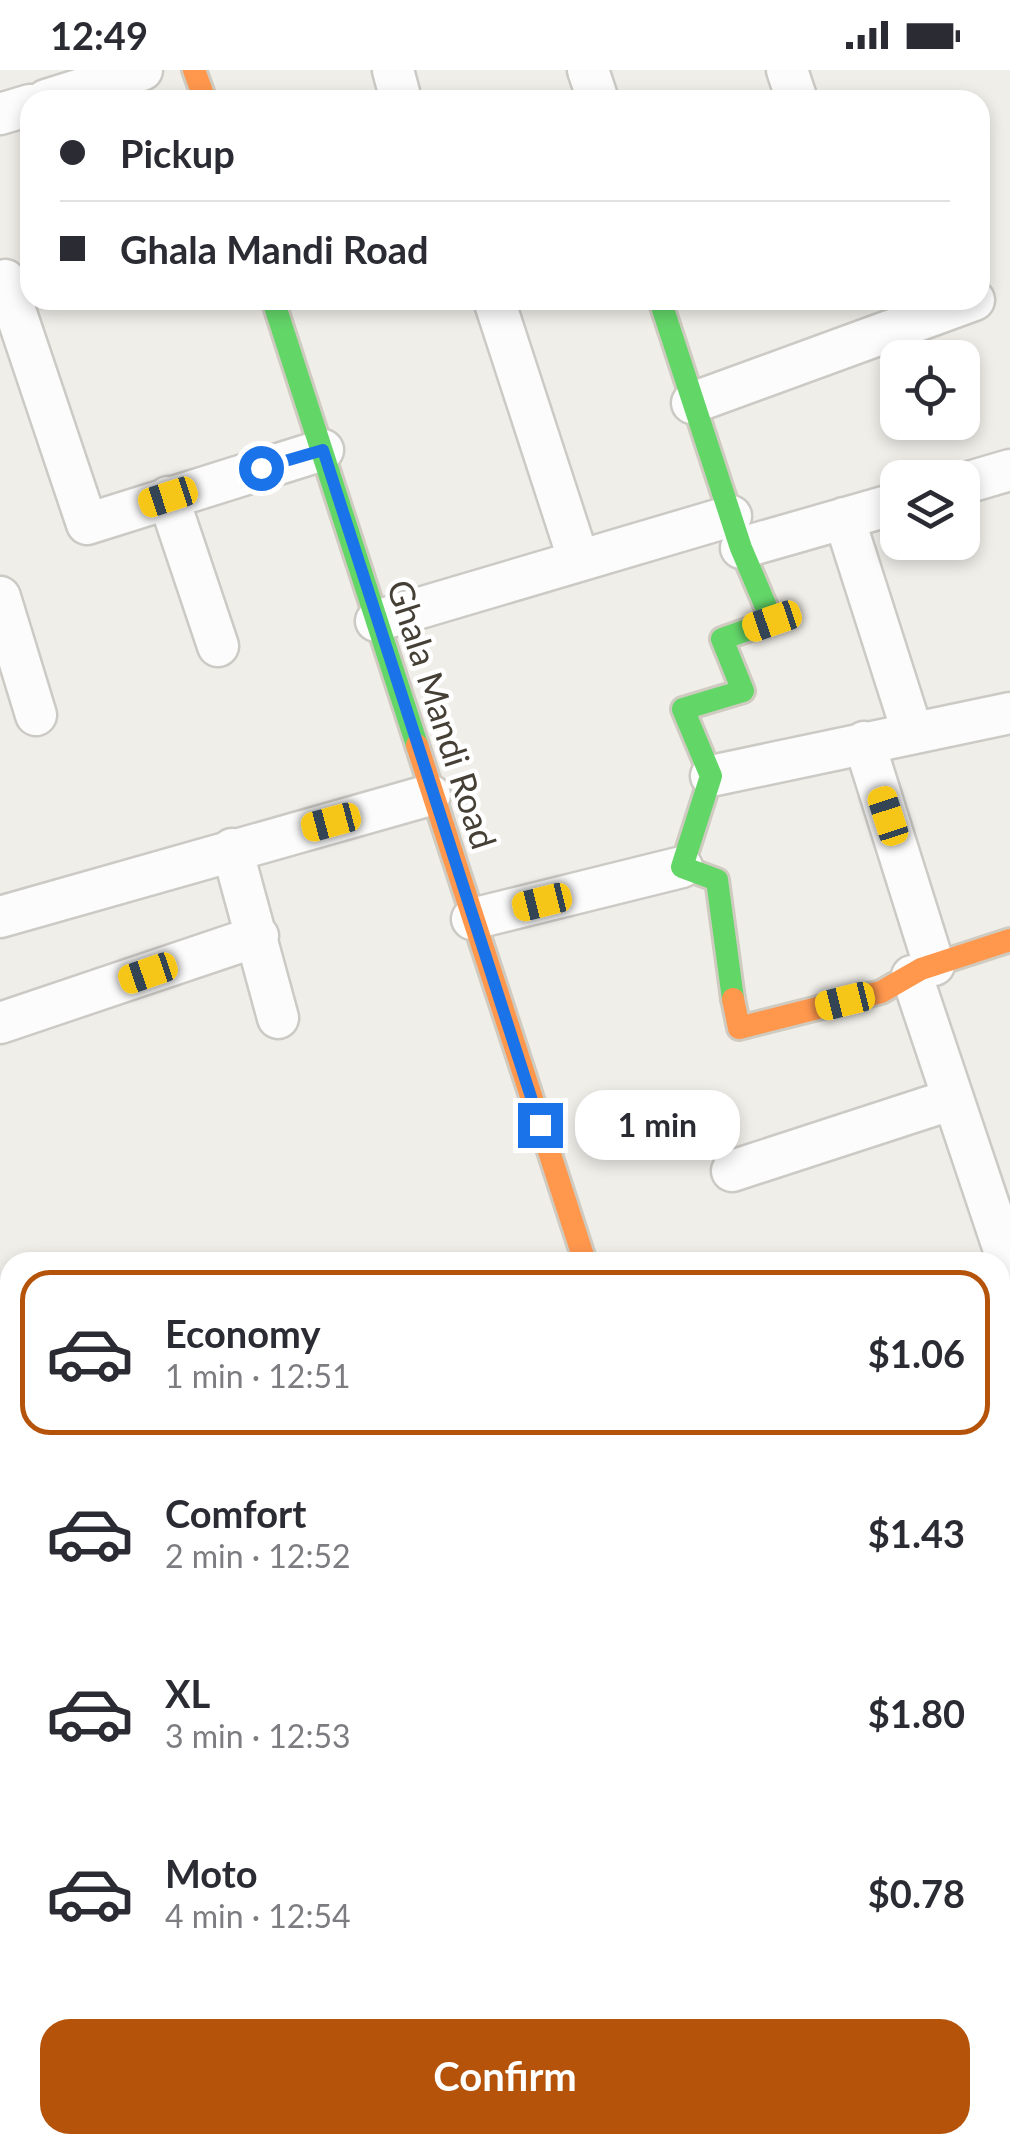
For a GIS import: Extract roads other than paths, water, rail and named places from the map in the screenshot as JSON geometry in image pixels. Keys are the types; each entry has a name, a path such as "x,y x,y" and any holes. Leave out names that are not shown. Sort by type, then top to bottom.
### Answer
{"street":[{"path":"78,90 142,70"},
{"path":"12,278 20,304"},
{"path":"22,310 87,524 323,450"},
{"name":"Ghala Mandi Road","path":"276,310 430,795 582,1252"},
{"path":"497,310 580,561"},
{"path":"663,310 736,532 772,621 722,639 743,692 683,709 710,776 682,867"},
{"path":"692,403 947,310"},
{"path":"980,479 1010,470"},
{"path":"168,497 218,646"},
{"path":"376,620 580,561 736,532 844,518 880,508"},
{"path":"844,518 912,732"},
{"path":"0,597 36,715"},
{"path":"710,776 1010,713"},
{"path":"864,742 954,1099 1005,1252"},
{"path":"0,916 430,795"},
{"path":"232,849 278,1018"},
{"path":"472,919 682,867 717,880 724,964 739,1028 881,992 923,970 1010,940"},
{"path":"0,1023 258,936"},
{"path":"732,1171 954,1099"}]}
